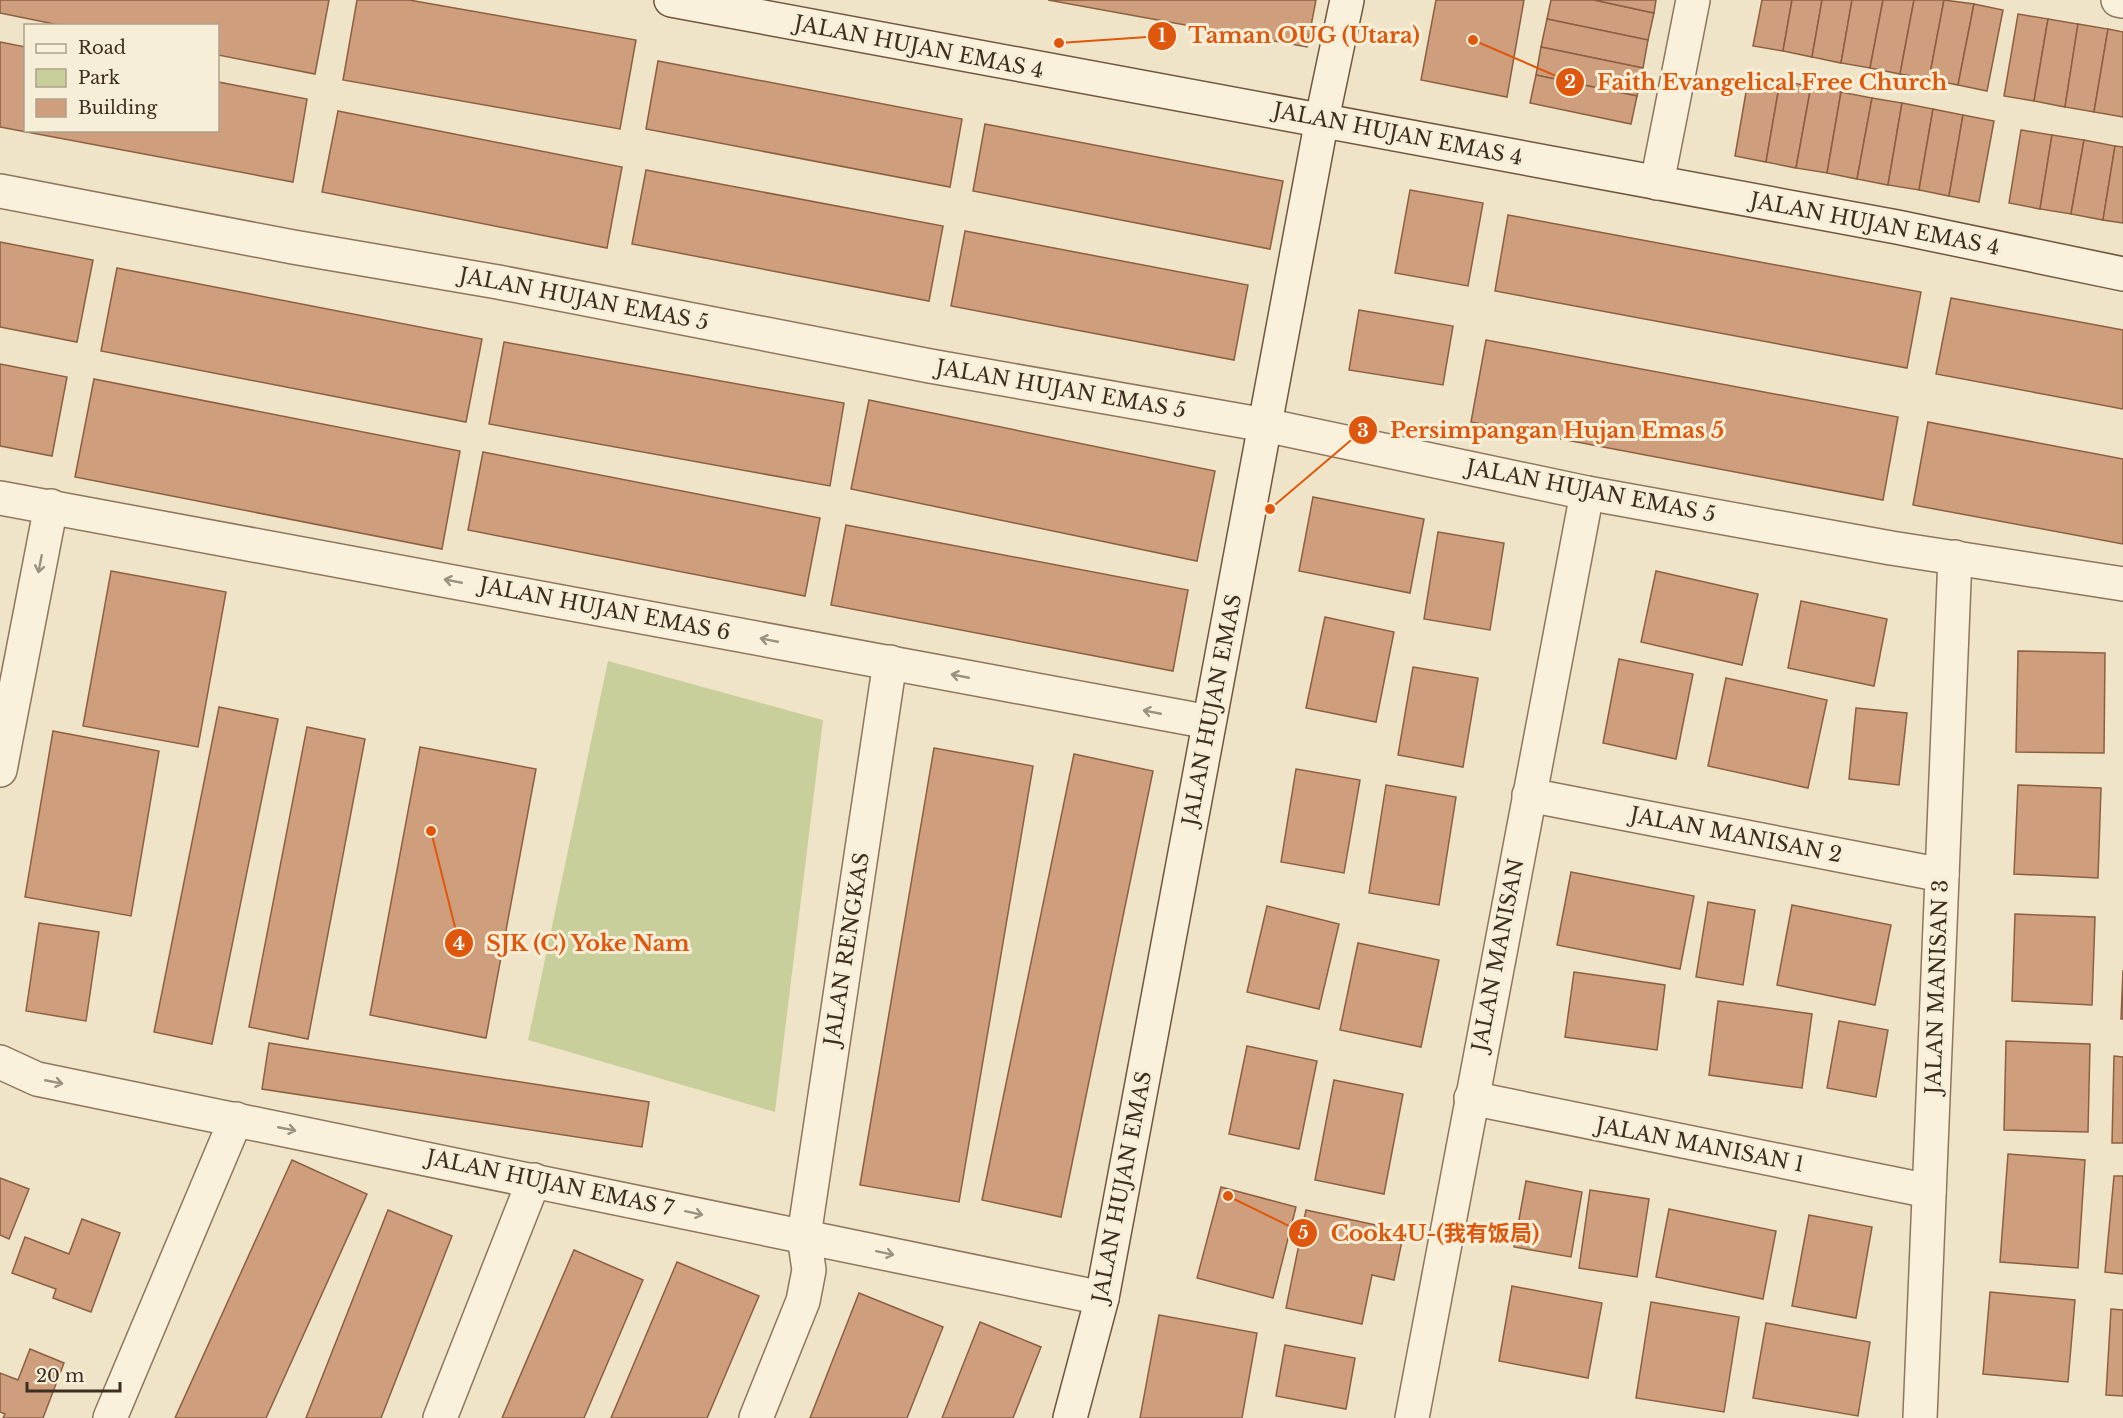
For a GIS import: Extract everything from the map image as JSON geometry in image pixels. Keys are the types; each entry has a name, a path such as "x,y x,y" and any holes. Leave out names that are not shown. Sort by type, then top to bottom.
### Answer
{"street":[{"name":"JALAN HUJAN EMAS 4","path":"671,0 1976,242 2123,274"},
{"name":"JALAN HUJAN EMAS","path":"1070,1418 1102,1298 1322,119 1347,0"},
{"path":"1657,183 1693,0"},
{"path":"2118,0 2123,1"},
{"name":"JALAN HUJAN EMAS 5","path":"0,191 293,247 498,282 930,366 1265,425 1587,493 1892,548 2123,584"},
{"name":"JALAN MANISAN","path":"1412,1418 1587,493"},
{"name":"JALAN HUJAN EMAS 6","path":"0,498 1209,722"},
{"path":"0,770 51,507"},
{"name":"JALAN MANISAN 3","path":"1920,1418 1955,557"},
{"name":"JALAN RENGKAS","path":"756,1418 803,1301 810,1270 804,1236 890,663"},
{"name":"JALAN MANISAN 2","path":"1529,795 1942,875"},
{"name":"JALAN HUJAN EMAS 7","path":"0,1062 37,1078 1102,1298"},
{"name":"JALAN MANISAN 1","path":"1471,1098 1929,1191"},
{"path":"110,1418 236,1119"},
{"path":"440,1418 534,1180"}],"green space":[{"path":"608,661 823,720 775,1112 528,1040"}],"building":[{"path":"0,0 329,0 315,74 219,55 219,24 54,24 0,13"},
{"path":"357,0 409,0 636,40 620,129 343,80"},
{"path":"1048,0 1316,0 1307,47"},
{"path":"1436,0 1524,0 1507,97 1421,80"},
{"path":"1551,0 1594,0 1654,13 1648,40 1547,19"},
{"path":"1594,0 1656,0 1654,13"},
{"path":"1762,0 1792,0 1783,51 1753,46"},
{"path":"1792,0 1822,0 1812,57 1783,51"},
{"path":"1822,0 1852,0 1841,63 1812,57"},
{"path":"1852,0 1883,0 1870,68 1841,63"},
{"path":"1883,0 1914,0 1900,74 1870,68"},
{"path":"1914,0 1944,0 1929,79 1900,74"},
{"path":"1944,0 1974,4 1958,85 1929,79"},
{"path":"1974,4 2003,10 1987,91 1958,85"},
{"path":"2018,14 2048,19 2034,101 2004,96"},
{"path":"1547,19 1648,40 1643,68 1541,47"},
{"path":"2048,19 2078,24 2065,107 2034,101"},
{"path":"2078,24 2108,29 2094,112 2065,107"},
{"path":"2108,29 2123,32 2123,117 2094,112"},
{"path":"0,42 24,47 24,132 0,127"},
{"path":"1541,47 1643,68 1637,96 1536,75"},
{"path":"658,61 962,119 950,187 646,129"},
{"path":"1536,75 1637,96 1631,124 1530,103"},
{"path":"1749,75 1780,81 1766,162 1735,156"},
{"path":"1780,81 1811,86 1796,168 1766,162"},
{"path":"219,82 307,99 293,182 27,132 219,132"},
{"path":"1811,86 1841,92 1827,173 1796,168"},
{"path":"1841,92 1872,98 1857,179 1827,173"},
{"path":"1872,98 1902,103 1888,185 1857,179"},
{"path":"1902,103 1933,109 1919,190 1888,185"},
{"path":"1933,109 1963,115 1949,196 1919,190"},
{"path":"338,111 622,167 607,248 322,192"},
{"path":"1963,115 1994,121 1979,202 1949,196"},
{"path":"985,124 1283,181 1270,249 973,191"},
{"path":"2021,130 2052,135 2040,209 2009,203"},
{"path":"2052,135 2084,140 2071,214 2040,209"},
{"path":"2084,140 2115,146 2103,220 2071,214"},
{"path":"2115,146 2123,147 2123,223 2103,220"},
{"path":"646,170 943,226 929,301 632,244"},
{"path":"1410,190 1483,203 1468,286 1395,273"},
{"path":"1508,215 1921,292 1907,368 1495,291"},
{"path":"965,231 1248,285 1234,360 951,306"},
{"path":"0,242 93,260 77,342 0,327"},
{"path":"117,268 482,339 466,422 101,351"},
{"path":"1951,298 2123,330 2123,409 1936,374"},
{"path":"1359,310 1453,326 1443,385 1349,370"},
{"path":"1486,340 1898,417 1883,500 1471,422"},
{"path":"504,342 844,403 830,486 489,424"},
{"path":"0,364 67,377 52,456 0,446"},
{"path":"94,379 460,451 442,549 75,477"},
{"path":"869,400 1215,471 1197,561 851,489"},
{"path":"1928,422 2123,459 2123,544 1913,505"},
{"path":"483,452 820,518 805,596 468,530"},
{"path":"1313,497 1424,519 1410,593 1299,571"},
{"path":"846,525 1188,590 1173,671 831,605"},
{"path":"1438,532 1504,543 1490,630 1424,619"},
{"path":"111,571 226,592 198,747 83,726"},
{"path":"1656,571 1758,594 1742,665 1641,642"},
{"path":"1801,601 1887,619 1874,686 1788,668"},
{"path":"1325,617 1394,632 1376,722 1306,708"},
{"path":"2018,651 2105,653 2104,753 2016,752"},
{"path":"1619,659 1693,674 1676,759 1603,743"},
{"path":"1413,667 1478,678 1463,767 1398,755"},
{"path":"1726,678 1827,700 1808,788 1708,766"},
{"path":"219,707 278,719 212,1044 154,1032"},
{"path":"1856,708 1907,713 1899,785 1849,779"},
{"path":"307,727 365,739 308,1039 249,1027"},
{"path":"53,731 159,751 131,916 25,897"},
{"path":"420,747 536,769 486,1038 370,1015"},
{"path":"934,748 1033,766 959,1202 860,1185"},
{"path":"1074,754 1153,771 1061,1217 982,1200"},
{"path":"1296,769 1360,780 1344,873 1281,862"},
{"path":"1386,785 1456,797 1439,905 1369,893"},
{"path":"2018,785 2101,788 2098,878 2014,874"},
{"path":"1571,872 1694,896 1680,969 1557,945"},
{"path":"1708,902 1755,910 1743,985 1696,977"},
{"path":"1792,905 1891,925 1875,1005 1777,985"},
{"path":"1267,906 1339,924 1319,1009 1247,992"},
{"path":"2015,914 2095,917 2092,1005 2012,1001"},
{"path":"39,923 99,932 86,1021 26,1011"},
{"path":"1358,943 1439,960 1421,1047 1340,1030"},
{"path":"2123,970 2123,1019 2121,1019"},
{"path":"1574,972 1665,985 1657,1050 1565,1037"},
{"path":"1718,1001 1812,1014 1802,1088 1709,1075"},
{"path":"1839,1021 1888,1030 1876,1097 1827,1088"},
{"path":"2006,1041 2090,1044 2088,1132 2004,1130"},
{"path":"269,1043 649,1102 642,1147 262,1089"},
{"path":"1247,1046 1317,1061 1299,1149 1229,1134"},
{"path":"2114,1056 2123,1057 2123,1143 2112,1143"},
{"path":"1334,1080 1403,1094 1384,1194 1315,1180"},
{"path":"2008,1154 2085,1160 2078,1268 2000,1262"},
{"path":"292,1160 367,1194 266,1418 175,1418"},
{"path":"2114,1176 2123,1176 2123,1274 2105,1272"},
{"path":"0,1178 29,1189 9,1239 0,1235"},
{"path":"1526,1181 1582,1192 1571,1257 1514,1247"},
{"path":"1221,1187 1296,1207 1273,1298 1197,1278"},
{"path":"1590,1190 1649,1199 1637,1277 1579,1268"},
{"path":"1669,1209 1776,1231 1763,1299 1656,1277"},
{"path":"388,1210 452,1236 381,1418 306,1418"},
{"path":"1306,1210 1404,1231 1394,1280 1372,1275 1362,1324 1286,1308"},
{"path":"1809,1215 1872,1227 1856,1318 1792,1306"},
{"path":"82,1219 120,1233 91,1312 53,1298 56,1289 12,1273 25,1237 69,1254"},
{"path":"574,1250 643,1280 584,1418 502,1418"},
{"path":"677,1262 759,1296 707,1418 611,1418"},
{"path":"1512,1286 1602,1303 1588,1378 1499,1361"},
{"path":"1990,1292 2075,1300 2068,1382 1983,1374"},
{"path":"859,1293 943,1327 907,1418 810,1418"},
{"path":"1651,1302 1739,1317 1724,1412 1636,1398"},
{"path":"2111,1309 2123,1310 2123,1396 2106,1395"},
{"path":"1159,1315 1257,1333 1242,1418 1140,1418"},
{"path":"980,1322 1041,1347 1013,1418 942,1418"},
{"path":"1766,1323 1870,1342 1858,1416 1753,1398"},
{"path":"1285,1345 1355,1358 1346,1409 1276,1396"},
{"path":"30,1349 64,1363 43,1418 3,1418 5,1414 0,1412 0,1373 18,1380"}],"place":[{"name":"Faith Evangelical Free Church","path":"1473,40"},
{"name":"Taman OUG (Utara)","path":"1059,43"},
{"name":"Persimpangan Hujan Emas 5","path":"1270,509"},
{"name":"SJK (C) Yoke Nam","path":"431,831"},
{"name":"Cook4U-(我有饭局)","path":"1228,1196"}]}
